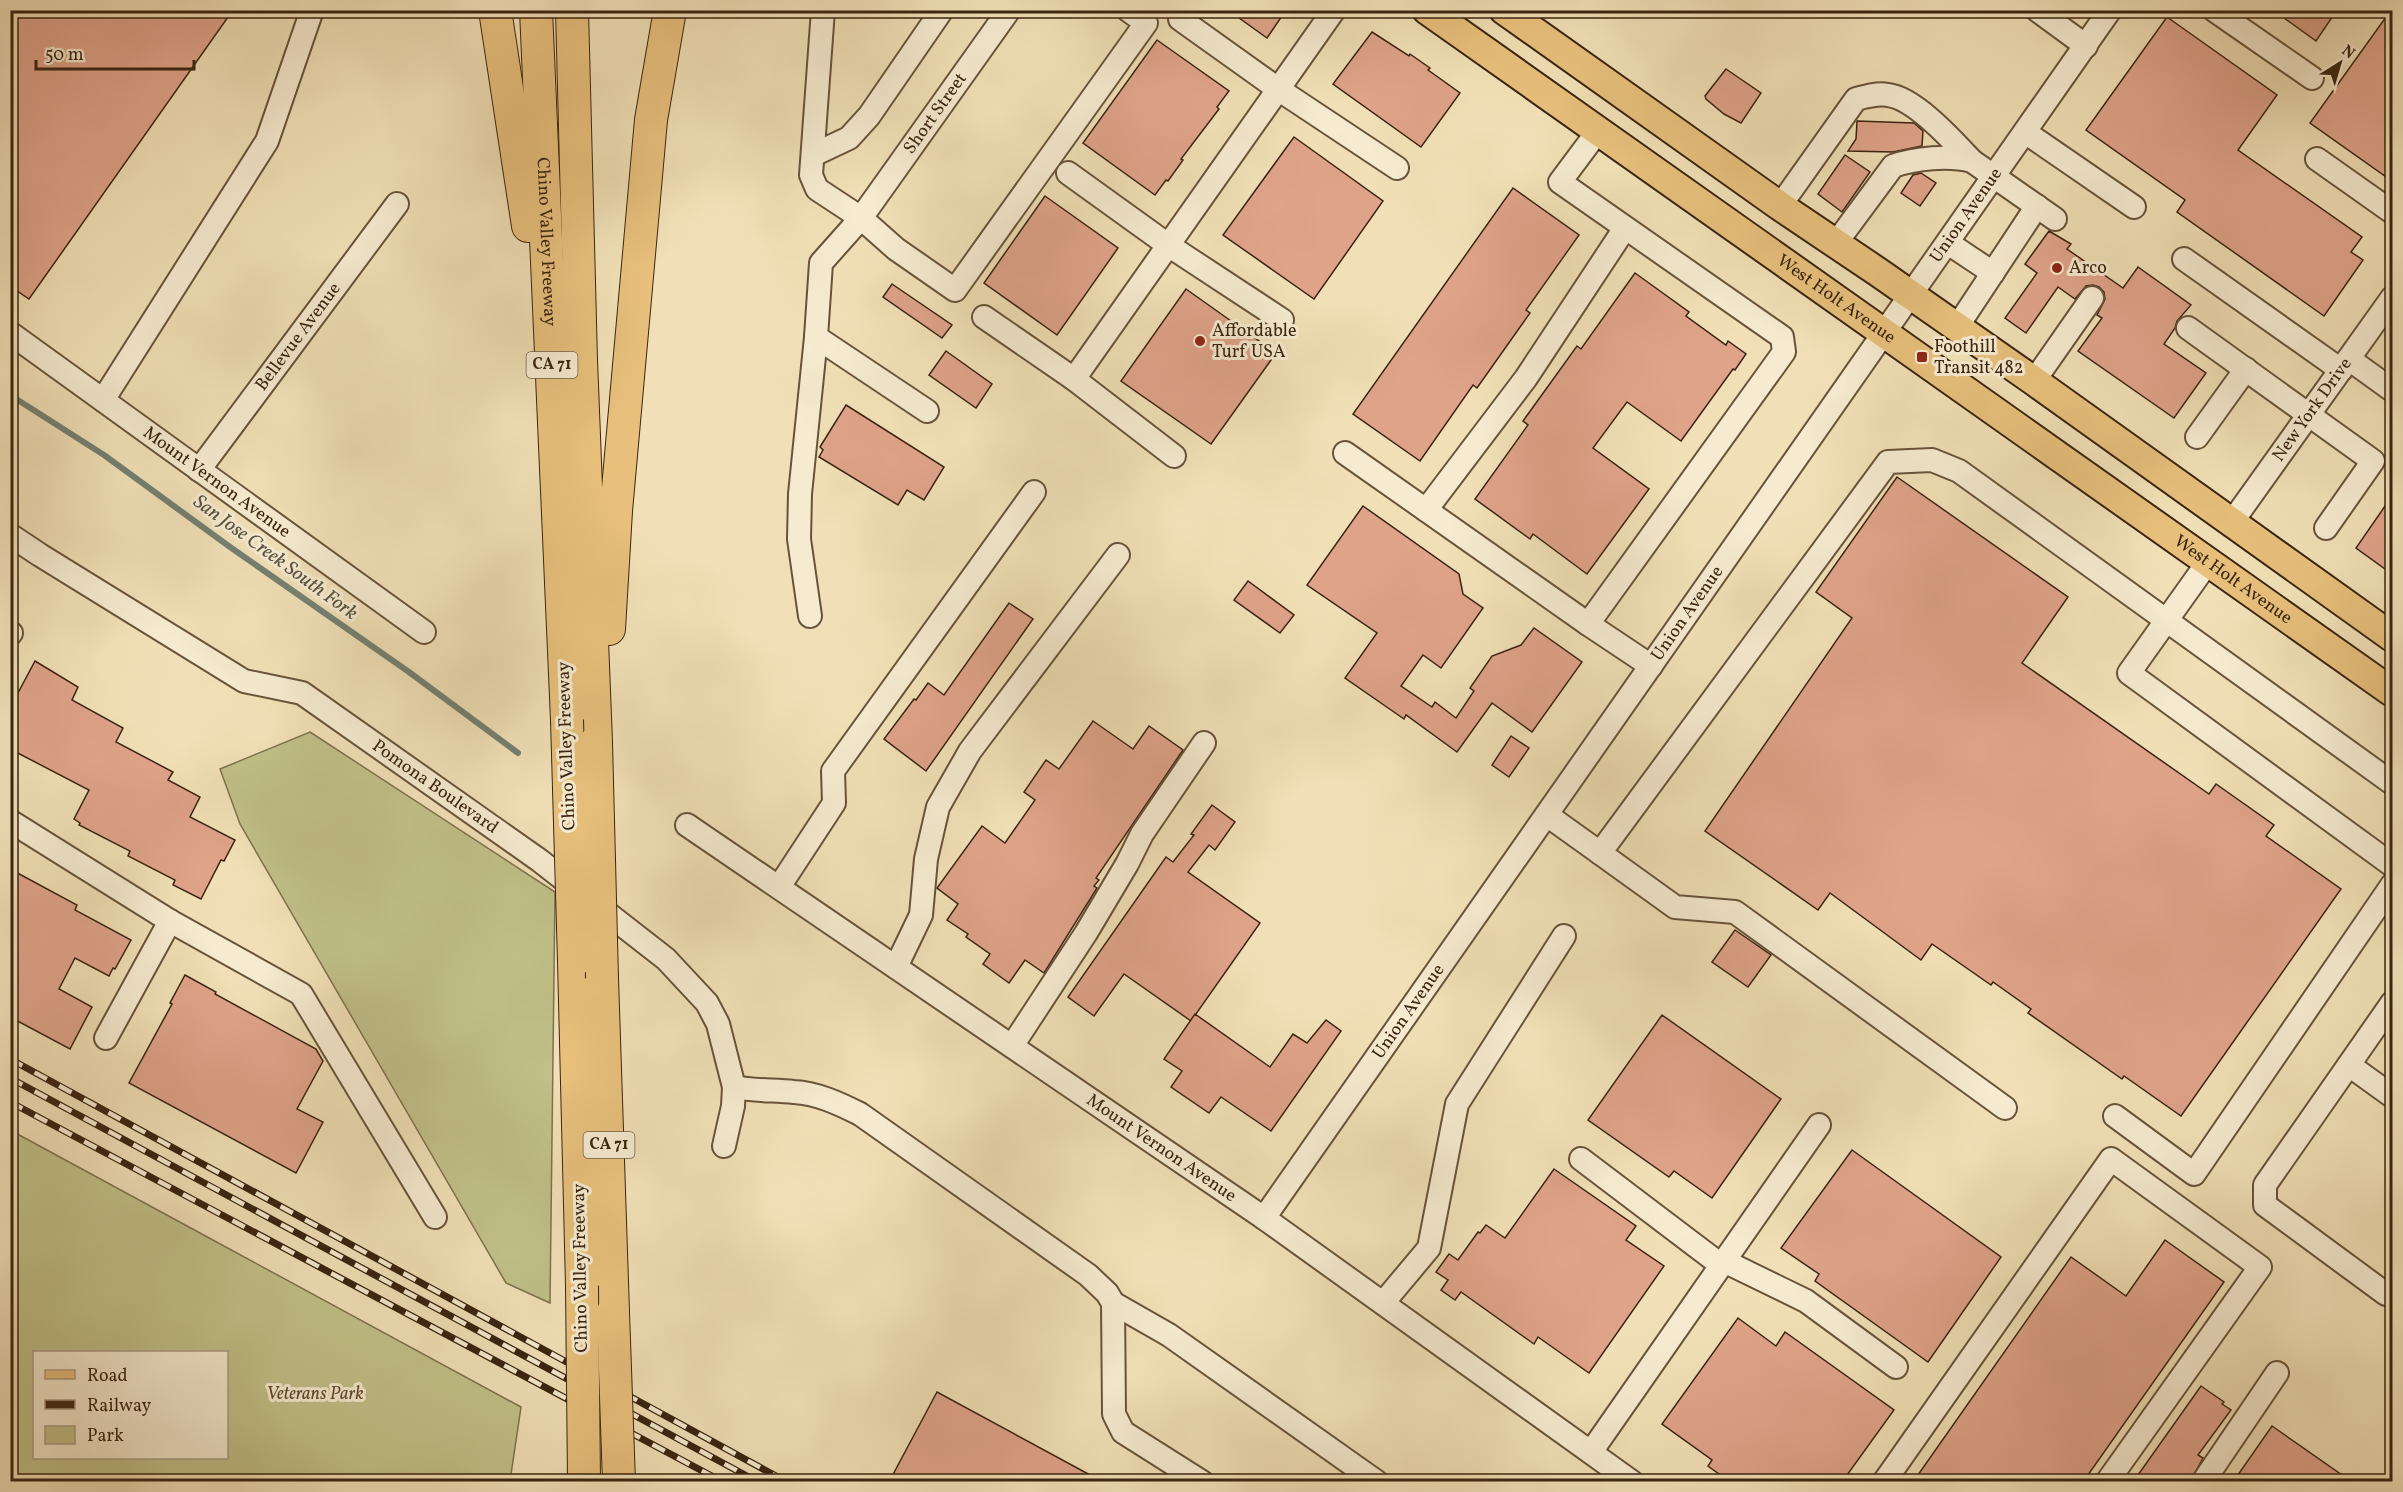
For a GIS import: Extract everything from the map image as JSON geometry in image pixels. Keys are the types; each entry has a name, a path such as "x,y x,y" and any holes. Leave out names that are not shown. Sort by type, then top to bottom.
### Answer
{"highway":[{"path":"495,10 554,397"},
{"name":"Chino Valley Freeway","path":"536,10 567,720 582,1286 584,1481"},
{"name":"Chino Valley Freeway","path":"572,10 581,360 595,701 602,978 620,1482"},
{"path":"595,701 610,622 616,512 651,120 670,10"}],"main road":[{"name":"West Holt Avenue","path":"1427,10 2392,692"},
{"path":"1503,10 1780,206 2034,381 2392,637"}],"street":[{"path":"103,400 267,141 312,10"},
{"path":"823,10 811,175 817,189 861,218 896,249 955,290 1146,23 1128,10"},
{"path":"813,155 849,138 869,116 942,10"},
{"name":"Short Street","path":"810,616 800,539 800,494 821,264 861,218 1009,10"},
{"path":"1074,379 1334,10"},
{"path":"2037,10 2086,46"},
{"name":"Union Avenue","path":"1264,1218 2110,10"},
{"path":"2214,10 2312,78"},
{"path":"1179,19 1278,89 1397,168"},
{"path":"1780,206 1856,99 1870,94 1891,95 1914,107 1940,128 1972,161 2046,213 1993,273 1957,327"},
{"path":"1588,624 1784,352 1782,337 1560,182 1598,131"},
{"path":"2025,132 2134,207"},
{"path":"1836,243 1893,166 1905,162 1958,158 1972,161"},
{"path":"2317,159 2392,213"},
{"path":"1068,172 1168,245 1282,320"},
{"name":"Bellevue Avenue","path":"199,470 397,204"},
{"path":"1426,510 1526,378 1625,228"},
{"path":"1948,243 1993,273"},
{"path":"2184,259 2345,365 2392,390"},
{"path":"2034,381 2092,298"},
{"name":"New York Drive","path":"2232,522 2392,298"},
{"path":"984,317 1074,379 1174,456"},
{"path":"2188,328 2373,461 2326,528"},
{"name":"Mount Vernon Avenue","path":"10,333 424,632"},
{"path":"816,336 927,411"},
{"path":"2197,437 2246,369"},
{"path":"1345,453 1651,666"},
{"path":"1600,854 1888,462 1932,460 1959,471 2392,783"},
{"path":"779,887 834,803 833,771 1034,492"},
{"name":"Pomona Boulevard","path":"10,534 40,555 244,681 302,693 539,860 666,959 707,1003 718,1024 734,1087 733,1106 724,1146"},
{"path":"896,967 921,915 926,859 938,807 970,751 1118,555"},
{"path":"2208,562 2129,673 2392,865"},
{"path":"1012,1046 1086,933 1142,834 1204,742"},
{"path":"1547,815 1675,907 1735,912 2005,1108"},
{"path":"10,821 170,921 301,994 435,1216"},
{"name":"Mount Vernon Avenue","path":"687,825 1264,1218 1632,1482"},
{"path":"2115,1116 2194,1174 2392,885"},
{"path":"106,1038 170,921"},
{"path":"1383,1303 1429,1248 1457,1104 1564,936"},
{"path":"2386,1294 2265,1205 2265,1185 2392,1003"},
{"path":"2349,1065 2392,1096"},
{"path":"734,1087 759,1092 796,1092 834,1101 860,1114 1088,1275 1107,1293 1113,1303 1169,1335 1377,1482"},
{"path":"1591,1452 1819,1125"},
{"path":"1581,1159 1723,1263 1806,1301 1896,1366"},
{"path":"1884,1482 2111,1159 2260,1267 2107,1482"},
{"path":"1113,1303 1114,1414 1123,1432 1202,1482"},
{"path":"2204,1482 2277,1373"}],"green space":[{"path":"310,732 555,892 550,1303 506,1283 240,824 220,769"},
{"name":"Veterans Park","path":"10,1130 521,1407 510,1481 11,1481"}],"building":[{"path":"10,10 233,10 29,299 10,286"},
{"path":"1228,10 1286,10 1267,38"},
{"path":"2273,10 2337,10 2316,41"},
{"path":"2392,10 2392,181 2310,123"},
{"path":"2167,17 2277,95 2238,150 2362,237 2351,252 2363,260 2324,316 2177,212 2185,200 2086,130"},
{"path":"1372,32 1409,56 1410,54 1460,93 1421,147 1333,84"},
{"path":"1157,40 1229,91 1217,107 1219,109 1181,159 1183,160 1155,195 1083,143"},
{"path":"1726,69 1761,93 1741,123 1724,114 1705,96"},
{"path":"1857,121 1914,123 1923,131 1922,146 1893,152 1848,151 1856,139"},
{"path":"1294,137 1383,201 1314,299 1223,235"},
{"path":"1845,155 1870,172 1842,212 1818,194"},
{"path":"1921,173 1936,183 1920,206 1901,193 1913,175"},
{"path":"1513,188 1579,235 1526,310 1530,313 1477,388 1473,385 1420,461 1353,414"},
{"path":"1045,196 1118,248 1057,335 984,283"},
{"path":"2049,231 2071,244 2067,249 2123,288 2138,267 2191,305 2177,321 2164,344 2206,373 2174,418 2078,351 2102,318 2097,315 2105,299 2104,292 2099,287 2086,286 2075,299 2058,287 2026,333 2005,318 2037,273 2025,264"},
{"path":"1635,273 1689,312 1686,316 1726,345 1728,341 1746,354 1681,441 1627,402 1593,448 1649,489 1587,574 1533,534 1530,539 1475,499 1528,425 1523,421 1577,346 1581,349"},
{"path":"892,284 952,325 942,338 883,297"},
{"path":"1186,289 1276,353 1211,444 1121,381"},
{"path":"946,351 992,384 976,408 929,375"},
{"path":"846,405 944,467 924,500 907,490 898,505 819,457 823,450 820,447"},
{"path":"1897,477 2068,597 2022,663 2209,794 2216,784 2274,825 2266,836 2341,889 2181,1116 2124,1076 2122,1079 2028,1013 2031,1009 1993,982 1991,985 1932,944 1921,960 1830,893 1818,910 1705,831 1852,618 1816,592"},
{"path":"2392,496 2392,574 2356,548"},
{"path":"1363,506 1459,574 1463,594 1483,608 1441,668 1423,655 1401,686 1432,707 1435,702 1456,718 1474,691 1470,688 1492,656 1521,645 1534,628 1582,662 1532,732 1492,703 1457,752 1406,715 1404,719 1345,678 1377,633 1307,585"},
{"path":"1248,581 1294,615 1280,633 1234,600"},
{"path":"1009,603 1033,619 926,771 884,739 928,683 944,695"},
{"path":"35,661 78,687 72,700 123,728 116,742 173,772 168,780 200,797 190,817 235,840 224,861 221,860 201,899 173,885 175,880 128,856 130,851 79,825 80,823 74,819 89,790 10,749 10,708"},
{"path":"1093,721 1133,749 1149,726 1183,750 1096,878 1099,880 1094,886 1097,888 1044,973 1025,960 1009,983 983,964 990,954 966,937 968,934 947,920 958,904 937,888 982,826 1005,843 1035,800 1024,792 1046,760 1059,769"},
{"path":"1511,736 1529,748 1509,777 1492,765"},
{"path":"1212,805 1235,822 1215,850 1209,845 1188,872 1260,923 1191,1021 1124,974 1094,1016 1068,997 1166,857 1173,862 1194,835 1191,834"},
{"path":"10,869 77,905 75,910 131,940 109,976 75,958 59,989 92,1007 70,1049 10,1017"},
{"path":"1735,930 1771,955 1748,987 1712,962"},
{"path":"185,975 316,1049 323,1061 297,1109 323,1122 296,1173 129,1083 172,1004 170,1003"},
{"path":"1195,1014 1270,1067 1293,1034 1307,1043 1326,1020 1341,1031 1271,1131 1221,1097 1209,1113 1171,1087 1182,1071 1164,1059"},
{"path":"1662,1015 1781,1099 1712,1198 1674,1171 1669,1177 1588,1120"},
{"path":"1852,1150 2001,1257 1928,1362 1815,1281 1819,1274 1781,1248"},
{"path":"1554,1169 1636,1226 1626,1240 1664,1266 1589,1373 1538,1337 1534,1344 1461,1292 1455,1300 1441,1290 1448,1280 1436,1272 1449,1254 1458,1260 1478,1232 1480,1233 1486,1225 1505,1238"},
{"path":"2165,1240 2224,1282 2083,1482 1913,1482 2071,1257 2126,1296"},
{"path":"1738,1318 1776,1346 1785,1332 1894,1410 1842,1482 1730,1482 1708,1466 1712,1460 1662,1424"},
{"path":"2201,1386 2224,1402 2222,1404 2231,1410 2198,1455 2203,1458 2190,1482 2133,1482"},
{"path":"937,1392 1103,1482 889,1482"},
{"path":"2272,1426 2352,1482 2233,1482"}],"waterway":[{"name":"San Jose Creek South Fork","path":"10,395 104,455 230,547 409,672 518,753"}],"railway":[{"path":"10,1059 787,1482"},
{"path":"10,1078 758,1482"},
{"path":"10,1102 723,1482"}],"place":[{"name":"Arco","path":"2057,268"},
{"name":"Affordable Turf USA","path":"1200,341"},
{"name":"Foothill Transit 482","path":"1922,357"}]}
